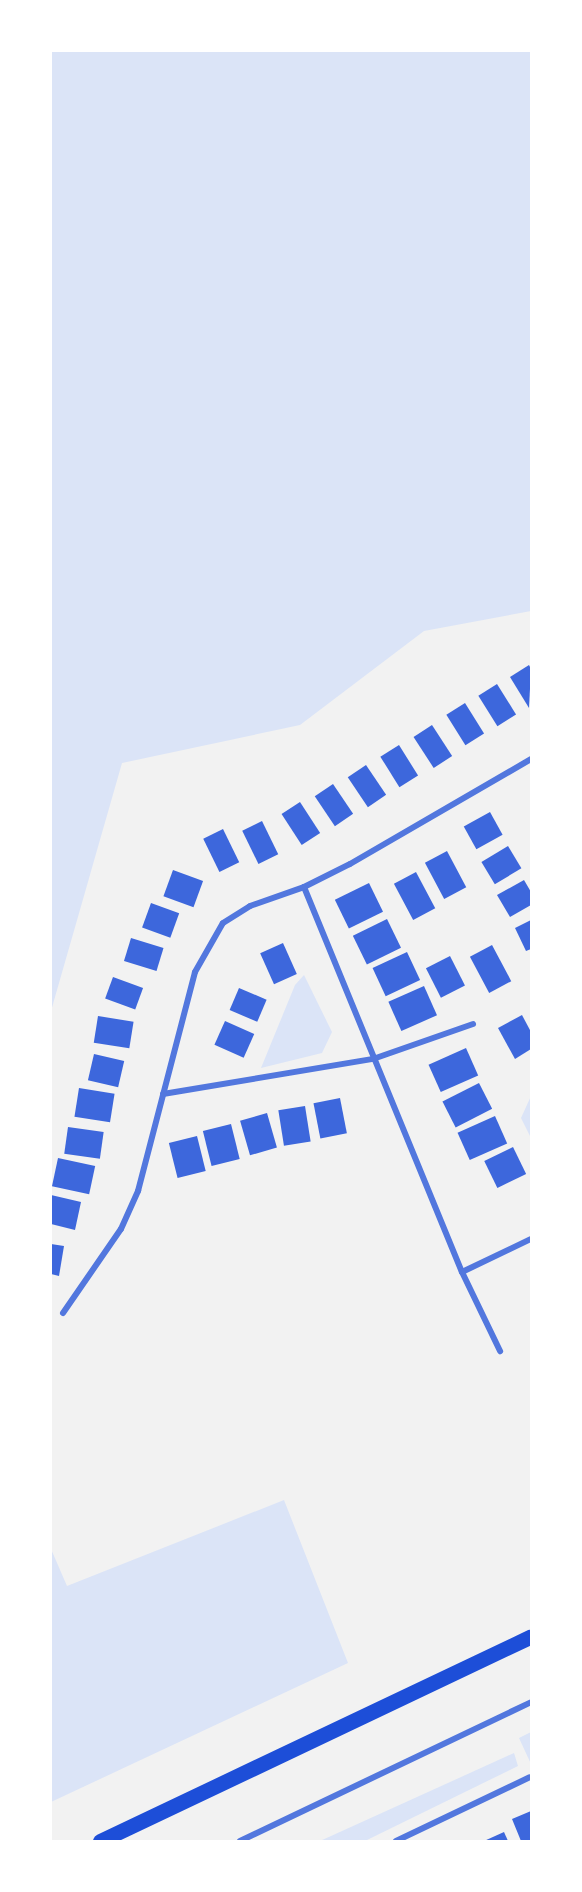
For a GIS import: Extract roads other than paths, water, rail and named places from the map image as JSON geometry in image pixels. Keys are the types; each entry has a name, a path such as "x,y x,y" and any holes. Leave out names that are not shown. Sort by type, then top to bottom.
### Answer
{"main road":[{"path":"100,1841 531,1636"}],"street":[{"path":"63,1313 121,1229 138,1191 195,972 223,923 250,906 304,887 531,759"},
{"path":"304,887 462,1272 500,1351"},
{"path":"163,1094 374,1059 473,1024"},
{"path":"462,1272 531,1239"},
{"path":"240,1841 531,1702"},
{"path":"396,1841 530,1777"}]}
